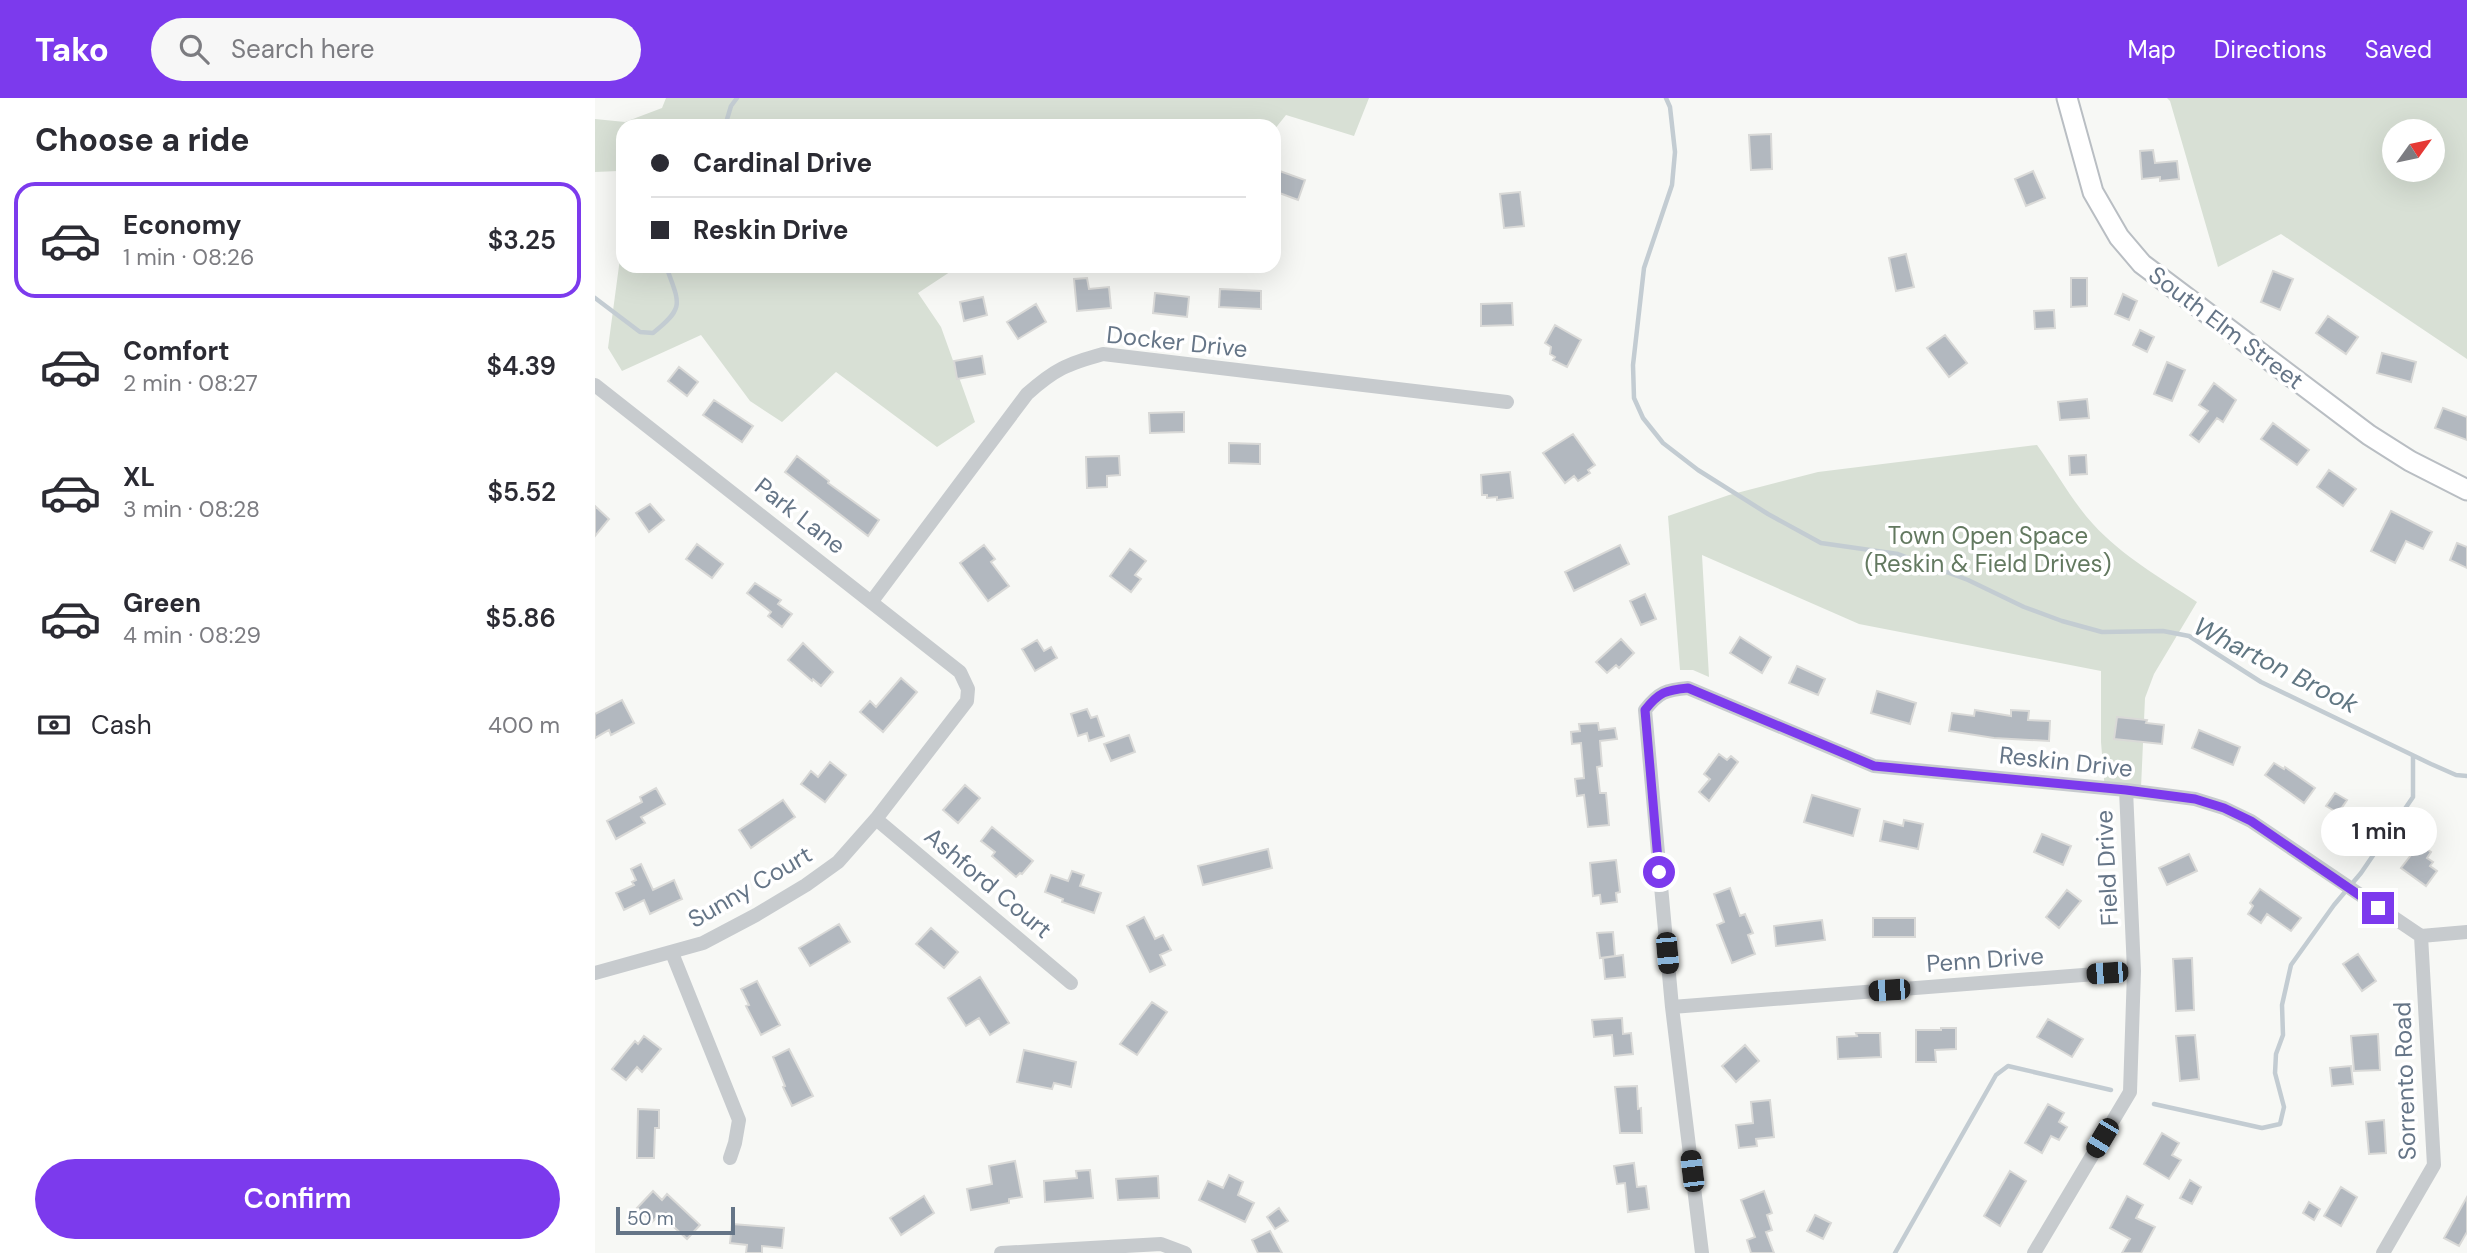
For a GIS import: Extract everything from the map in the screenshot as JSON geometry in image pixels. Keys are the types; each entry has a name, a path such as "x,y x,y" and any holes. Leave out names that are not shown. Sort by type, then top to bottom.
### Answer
{"main road":[{"name":"South Elm Street","path":"2067,98 2093,192 2119,237 2142,264 2369,435 2410,461 2467,490"}],"street":[{"name":"Docker Drive","path":"872,601 1027,394 1069,363 1103,354 1507,402"},
{"name":"Park Lane","path":"595,385 960,672 968,690"},
{"name":"Reskin Drive","path":"1672,1007 1645,710 1654,698 1668,690 1688,688 1874,766 2126,790 2195,799 2224,808 2251,821 2421,936"},
{"name":"Sunny Court","path":"595,973 703,943 806,885 838,862 876,819 967,701 968,690"},
{"name":"Field Drive","path":"2034,1253 2130,1092 2134,971 2126,790"},
{"name":"Ashford Court","path":"876,819 1071,983"},
{"path":"2421,936 2467,933"},
{"name":"Sorrento Road","path":"2383,1253 2434,1165 2421,936"},
{"path":"672,953 739,1119 730,1158"},
{"name":"Penn Drive","path":"1672,1007 2134,971"},
{"path":"1672,1007 1702,1253"},
{"path":"1001,1253 1161,1244 1185,1253"}],"green space":[{"path":"666,98 1369,98 1354,136 1286,115 1281,121 1281,119 633,119 662,108"},
{"path":"2167,98 2467,98 2467,359 2281,234 2218,267"},
{"path":"595,119 616,121 616,171 595,172"},
{"path":"618,273 948,273 918,293 941,327 975,422 937,447 836,372 782,422 750,401 701,335 622,371 608,348"},
{"name":"Town Open Space (Reskin & Field Drives)","path":"2037,445 2078,505 2104,536 2142,566 2197,602 2154,674 2145,698 2141,788 2105,791 2101,742 2101,671 1859,624 1702,555 1709,677 1693,670 1680,670 1668,516 1729,495 1818,472"}],"building":[{"path":"1771,134 1772,169 1751,170 1749,135"},
{"path":"2153,150 2155,163 2177,161 2179,179 2142,179 2140,151"},
{"path":"1281,171 1305,180 1298,200 1281,194"},
{"path":"2033,171 2045,198 2026,206 2015,179"},
{"path":"1520,192 1524,226 1504,228 1500,194"},
{"path":"1906,254 1914,287 1896,291 1889,258"},
{"path":"2273,271 2293,279 2280,310 2261,302"},
{"path":"1087,278 1089,289 1109,287 1111,308 1077,311 1074,279"},
{"path":"2071,278 2087,278 2087,306 2071,307"},
{"path":"1220,289 1261,291 1261,309 1219,307"},
{"path":"1155,293 1189,297 1187,317 1153,313"},
{"path":"2123,294 2137,301 2129,320 2115,314"},
{"path":"983,297 987,315 964,321 960,302"},
{"path":"1512,303 1513,325 1481,326 1481,304"},
{"path":"1036,304 1046,322 1018,339 1007,322"},
{"path":"2054,310 2055,328 2035,329 2034,311"},
{"path":"2328,316 2358,337 2346,354 2316,333"},
{"path":"1555,325 1581,340 1567,367 1553,360 1555,357 1550,354 1551,347 1545,343"},
{"path":"2140,330 2154,337 2147,352 2133,345"},
{"path":"1945,335 1967,363 1949,377 1927,348"},
{"path":"2382,353 2416,362 2411,382 2377,373"},
{"path":"982,356 985,374 957,379 954,361"},
{"path":"2167,362 2185,370 2172,401 2154,394"},
{"path":"679,367 698,382 687,396 668,381"},
{"path":"2214,383 2236,400 2223,422 2217,418 2199,442 2190,435 2208,411 2199,405"},
{"path":"2087,399 2089,418 2060,420 2058,402"},
{"path":"714,400 753,426 742,442 703,415"},
{"path":"2443,408 2467,417 2467,440 2435,428"},
{"path":"1184,412 1184,432 1150,433 1149,413"},
{"path":"2273,423 2309,450 2297,465 2261,439"},
{"path":"1573,434 1595,465 1588,470 1590,473 1578,481 1574,476 1565,483 1543,453"},
{"path":"1229,443 1260,444 1260,464 1229,463"},
{"path":"2086,455 2087,474 2070,475 2069,456"},
{"path":"797,456 829,481 828,483 879,520 868,536 785,472"},
{"path":"1119,456 1120,475 1107,476 1107,487 1087,488 1086,457"},
{"path":"2329,470 2356,489 2343,506 2317,487"},
{"path":"1510,472 1513,498 1497,500 1497,497 1487,498 1487,495 1482,495 1481,475"},
{"path":"650,504 664,520 649,532 636,513"},
{"path":"595,506 609,519 595,536"},
{"path":"2391,511 2432,532 2423,549 2406,541 2395,563 2371,551"},
{"path":"2457,543 2467,547 2467,568 2450,560"},
{"path":"697,544 723,564 712,578 686,559"},
{"path":"984,545 995,559 991,562 1009,586 988,601 960,563"},
{"path":"1620,545 1629,564 1574,591 1565,572"},
{"path":"1130,549 1146,561 1135,575 1141,579 1131,592 1110,576"},
{"path":"755,583 781,600 778,604 792,614 782,627 768,616 771,612 747,593"},
{"path":"1645,594 1656,619 1641,625 1630,601"},
{"path":"1740,637 1771,657 1762,673 1730,653"},
{"path":"1621,639 1634,653 1619,668 1616,665 1607,673 1596,662"},
{"path":"1037,640 1044,651 1051,647 1057,658 1035,671 1022,649"},
{"path":"803,643 833,672 821,686 788,660"},
{"path":"1797,666 1825,679 1818,695 1789,683"},
{"path":"901,678 917,692 883,732 860,712 870,701 876,707"},
{"path":"1877,691 1916,703 1910,724 1871,713"},
{"path":"622,700 634,723 611,735 609,730 595,738 595,714"},
{"path":"1087,709 1091,718 1097,716 1104,736 1089,741 1087,733 1078,736 1071,714"},
{"path":"1975,710 2011,716 2011,710 2029,711 2028,720 2050,721 2049,741 1994,738 1949,731 1952,713 1974,716"},
{"path":"2117,717 2164,725 2162,744 2114,739"},
{"path":"1598,723 1599,730 1615,728 1617,739 1600,741 1602,766 1597,767 1600,793 1606,793 1609,825 1588,827 1584,795 1577,796 1575,779 1584,778 1581,743 1572,744 1571,732 1580,731 1579,724"},
{"path":"2199,730 2240,747 2233,765 2192,748"},
{"path":"1129,735 1135,752 1111,761 1104,744"},
{"path":"1719,754 1727,760 1731,756 1738,762 1709,801 1699,792 1710,779 1704,774"},
{"path":"830,762 846,775 825,802 801,784 811,771 818,777"},
{"path":"2274,763 2284,769 2285,767 2315,788 2304,803 2265,775"},
{"path":"965,785 980,798 958,823 943,810"},
{"path":"656,788 665,804 641,817 645,823 616,839 607,821 642,802 640,797"},
{"path":"2335,793 2347,800 2341,809 2371,827 2361,842 2332,822 2338,813 2326,806"},
{"path":"1812,795 1860,809 1853,836 1804,822"},
{"path":"783,800 795,817 751,848 739,830"},
{"path":"1904,820 1923,824 1918,849 1880,841 1884,821 1903,826"},
{"path":"992,827 1033,861 1022,874 1016,877 992,856 995,852 981,841"},
{"path":"2042,834 2071,846 2063,865 2034,852"},
{"path":"2408,836 2431,852 2427,858 2433,862 2430,866 2437,871 2426,886 2401,868 2411,855 2399,847"},
{"path":"1268,849 1272,868 1203,885 1198,866"},
{"path":"2189,854 2197,871 2167,885 2159,868"},
{"path":"1616,860 1620,892 1616,893 1617,902 1601,904 1600,895 1593,896 1590,863"},
{"path":"641,864 653,890 674,880 682,899 650,914 644,900 624,910 616,893 634,885 632,882 636,880 631,869"},
{"path":"1072,871 1084,875 1080,886 1101,893 1094,913 1062,902 1063,899 1045,892 1051,875 1068,881"},
{"path":"1730,888 1740,916 1745,914 1753,933 1748,935 1755,954 1732,963 1717,925 1724,922 1714,894"},
{"path":"2260,889 2301,918 2291,931 2267,914 2261,923 2248,914 2253,906 2250,903"},
{"path":"2067,890 2081,901 2059,928 2046,917"},
{"path":"1144,917 1155,939 1163,935 1171,950 1160,955 1165,965 1150,972 1127,926"},
{"path":"1873,918 1915,918 1915,937 1873,937"},
{"path":"1822,920 1825,940 1776,946 1774,926"},
{"path":"839,924 850,942 810,966 799,948"},
{"path":"931,928 958,952 944,968 916,944"},
{"path":"1613,932 1615,956 1600,958 1597,933"},
{"path":"2358,954 2376,981 2362,991 2343,964"},
{"path":"1623,955 1625,977 1605,979 1603,958"},
{"path":"2192,958 2194,1010 2176,1011 2173,959"},
{"path":"980,977 1009,1023 990,1035 979,1018 966,1026 948,998"},
{"path":"757,981 780,1025 761,1035 746,1006 749,1005 741,989"},
{"path":"1152,1002 1167,1012 1137,1055 1120,1044"},
{"path":"1622,1018 1623,1034 1631,1033 1633,1054 1614,1056 1612,1035 1594,1037 1592,1020"},
{"path":"2048,1019 2083,1039 2072,1057 2037,1037"},
{"path":"1956,1028 1956,1049 1935,1050 1936,1062 1916,1062 1916,1030"},
{"path":"1856,1033 1880,1033 1881,1057 1838,1059 1837,1037 1857,1036"},
{"path":"2378,1034 2380,1070 2354,1071 2351,1036"},
{"path":"2195,1035 2199,1079 2180,1081 2176,1036"},
{"path":"644,1036 661,1049 642,1072 637,1067 626,1080 612,1069 635,1041 638,1044"},
{"path":"1745,1045 1759,1061 1736,1082 1722,1066"},
{"path":"789,1049 813,1096 792,1106 773,1057"},
{"path":"1024,1050 1076,1062 1071,1087 1054,1083 1052,1089 1017,1082"},
{"path":"2351,1066 2353,1084 2332,1086 2330,1068"},
{"path":"1637,1086 1642,1133 1620,1133 1615,1087"},
{"path":"1770,1100 1774,1137 1756,1139 1757,1146 1739,1148 1736,1125 1753,1123 1751,1102"},
{"path":"2048,1104 2064,1113 2059,1122 2067,1127 2059,1140 2051,1136 2042,1153 2025,1143"},
{"path":"638,1109 659,1110 659,1128 655,1128 654,1158 637,1158"},
{"path":"2384,1120 2386,1153 2369,1154 2366,1122"},
{"path":"2162,1133 2179,1143 2172,1155 2181,1160 2169,1179 2144,1164"},
{"path":"1015,1161 1022,1197 1009,1199 1009,1203 971,1210 967,1189 992,1184 989,1166"},
{"path":"1634,1163 1637,1187 1646,1186 1649,1209 1628,1212 1625,1183 1617,1184 1614,1166"},
{"path":"1090,1170 1093,1198 1045,1202 1044,1181 1077,1178 1076,1171"},
{"path":"2010,1171 2026,1181 2000,1226 1984,1216"},
{"path":"1229,1175 1243,1182 1238,1195 1254,1203 1245,1222 1199,1200 1208,1181 1223,1188"},
{"path":"1158,1176 1159,1198 1118,1200 1116,1179"},
{"path":"2190,1180 2201,1187 2192,1204 2180,1198"},
{"path":"2341,1187 2357,1197 2341,1226 2324,1216"},
{"path":"653,1191 662,1200 667,1194 700,1225 687,1239 660,1214 652,1222 637,1208"},
{"path":"1764,1191 1772,1213 1767,1215 1772,1230 1766,1232 1774,1253 1751,1253 1747,1240 1755,1237 1741,1200"},
{"path":"924,1196 934,1213 901,1235 890,1218"},
{"path":"2127,1196 2143,1205 2136,1218 2155,1227 2141,1253 2122,1253 2130,1239 2110,1228"},
{"path":"2467,1197 2467,1232 2459,1246 2444,1238"},
{"path":"2309,1202 2320,1209 2314,1220 2303,1213"},
{"path":"1279,1208 1288,1221 1275,1229 1267,1217"},
{"path":"1815,1215 1831,1223 1823,1239 1807,1231"},
{"path":"732,1224 784,1228 782,1248 762,1246 762,1253 746,1253 747,1245 730,1243"},
{"path":"1270,1231 1282,1253 1258,1253 1252,1240"}],"waterway":[{"name":"Wharton Brook","path":"727,119 737,98"},
{"name":"Wharton Brook","path":"1666,98 1670,107 1675,152 1672,185 1644,268 1633,365 1634,398 1643,418 1663,443 1698,470 1768,514 1821,543 1898,554 1968,580 2024,607 2102,632 2163,631 2189,636 2261,682 2431,764 2456,775 2467,776"},
{"name":"Wharton Brook","path":"595,298 640,332 653,333 671,317 677,304 669,273"},
{"path":"2154,1104 2262,1128 2280,1124 2284,1107 2275,1073 2276,1054 2283,1035 2282,1005 2291,965 2334,905 2361,873 2413,797 2413,756"},
{"path":"1895,1253 1996,1075 2008,1066 2111,1090"}],"route":[{"path":"1659,872 1645,710 1654,698 1668,690 1688,688 1874,766 2126,790 2195,799 2224,808 2251,821 2378,908"}]}
